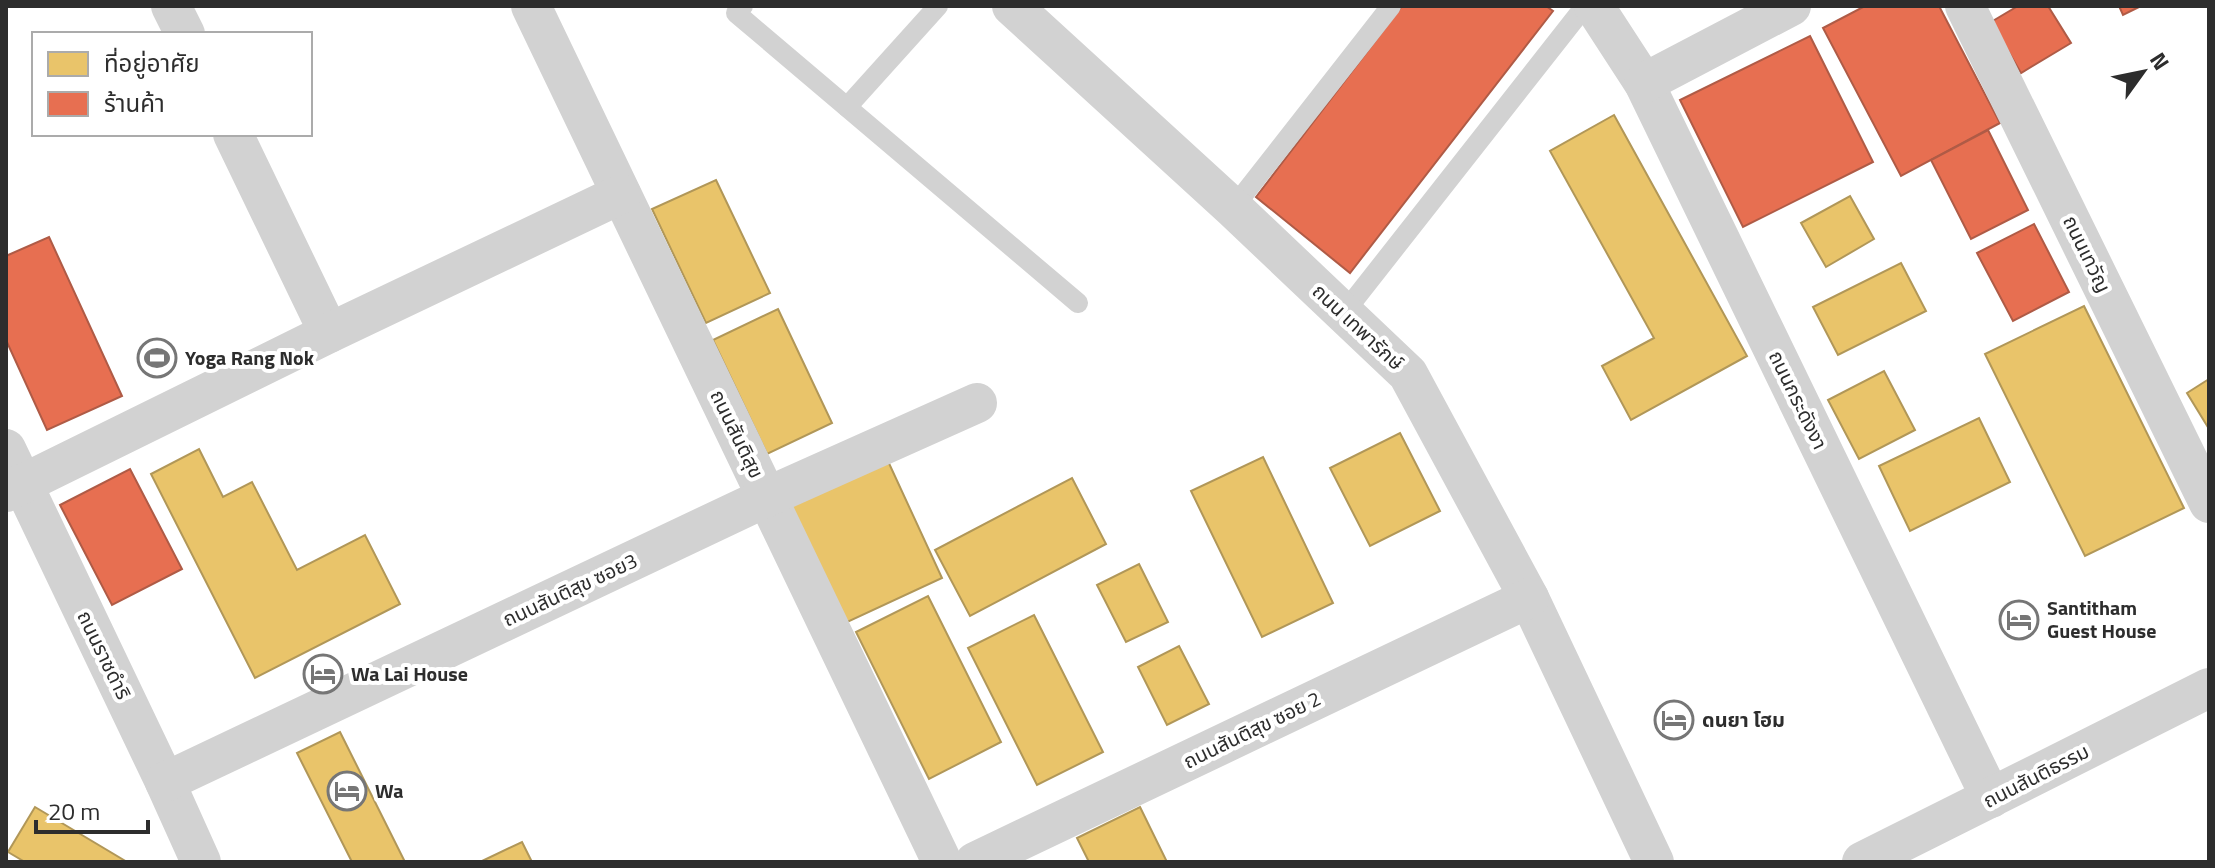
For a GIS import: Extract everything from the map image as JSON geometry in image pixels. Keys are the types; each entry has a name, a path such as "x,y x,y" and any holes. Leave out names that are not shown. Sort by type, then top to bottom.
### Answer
{"street":[{"path":"171,6 184,32"},
{"name":"ถนนสันติสุข","path":"531,6 942,862"},
{"name":"ถนน เทพารักษ์","path":"1012,6 1233,208 1408,374 1529,598 1654,862"},
{"name":"ถนนกระดังงา","path":"1594,6 1644,83 1991,798"},
{"path":"1644,83 1791,6"},
{"name":"ถนนเทวัญ","path":"1965,6 2209,503"},
{"path":"234,136 329,333"},
{"path":"11,475 329,333 621,194"},
{"name":"ถนนสันติสุข ซอย3","path":"165,782 767,497 977,403"},
{"name":"ถนนราชดำริ","path":"11,475 165,782 201,862"},
{"name":"ถนนสันติสุข ซอย 2","path":"975,862 1529,598"},
{"name":"ถนนสันติธรรม","path":"1862,862 2209,688"}],"lane":[{"path":"743,6 736,13 1078,303"},
{"path":"847,107 938,6"},
{"path":"1233,208 1391,6"},
{"path":"1343,314 1585,6"}],"building: ที่อยู่อาศัย":[{"path":"1614,115 1747,356 1631,420 1602,366 1654,338 1550,151"},
{"path":"716,180 770,293 706,323 652,209"},
{"path":"1850,196 1874,239 1826,267 1801,223"},
{"path":"1901,263 1926,311 1838,355 1813,307"},
{"path":"2084,306 2184,508 2085,556 1985,354"},
{"path":"778,309 832,423 767,454 713,340"},
{"path":"1884,371 1915,430 1859,459 1828,400"},
{"path":"2209,379 2209,429 2187,393"},
{"path":"1979,418 2010,482 1910,531 1879,466"},
{"path":"1400,433 1440,511 1370,546 1330,468"},
{"path":"199,449 223,497 252,482 297,570 365,535 400,604 255,678 151,474"},
{"path":"1263,457 1333,603 1262,637 1191,491"},
{"path":"887,459 942,578 843,624 787,505"},
{"path":"1072,478 1106,544 970,616 935,550"},
{"path":"1139,564 1168,622 1126,642 1097,585"},
{"path":"928,596 1001,742 929,779 856,632"},
{"path":"1034,615 1103,752 1037,785 968,648"},
{"path":"1179,646 1209,704 1167,725 1138,667"},
{"path":"340,732 405,862 352,862 297,753"},
{"path":"35,807 127,862 25,862 8,852"},
{"path":"1140,807 1167,862 1089,862 1077,838"},
{"path":"522,842 532,862 480,862"}],"building: ร้านค้า":[{"path":"1402,6 1546,6 1553,11 1350,273 1256,197"},
{"path":"1865,6 1939,6 2000,123 1901,176 1823,28"},
{"path":"2018,6 2048,6 2071,43 2021,73 1991,22"},
{"path":"2119,6 2141,6 2123,15"},
{"path":"1810,36 1873,162 1743,227 1680,100"},
{"path":"1988,130 2028,210 1971,239 1931,160"},
{"path":"2034,224 2069,292 2013,321 1977,253"},
{"path":"49,237 122,396 47,430 6,340 6,256"},
{"path":"130,469 182,569 112,605 60,505"}],"place":[{"name":"Yoga Rang Nok","path":"157,358"},
{"name":"Santitham Guest House","path":"2019,620"},
{"name":"Wa Lai House","path":"323,674"},
{"name":"ดนยา โฮม","path":"1674,720"},
{"name":"Wa","path":"347,791"}]}
